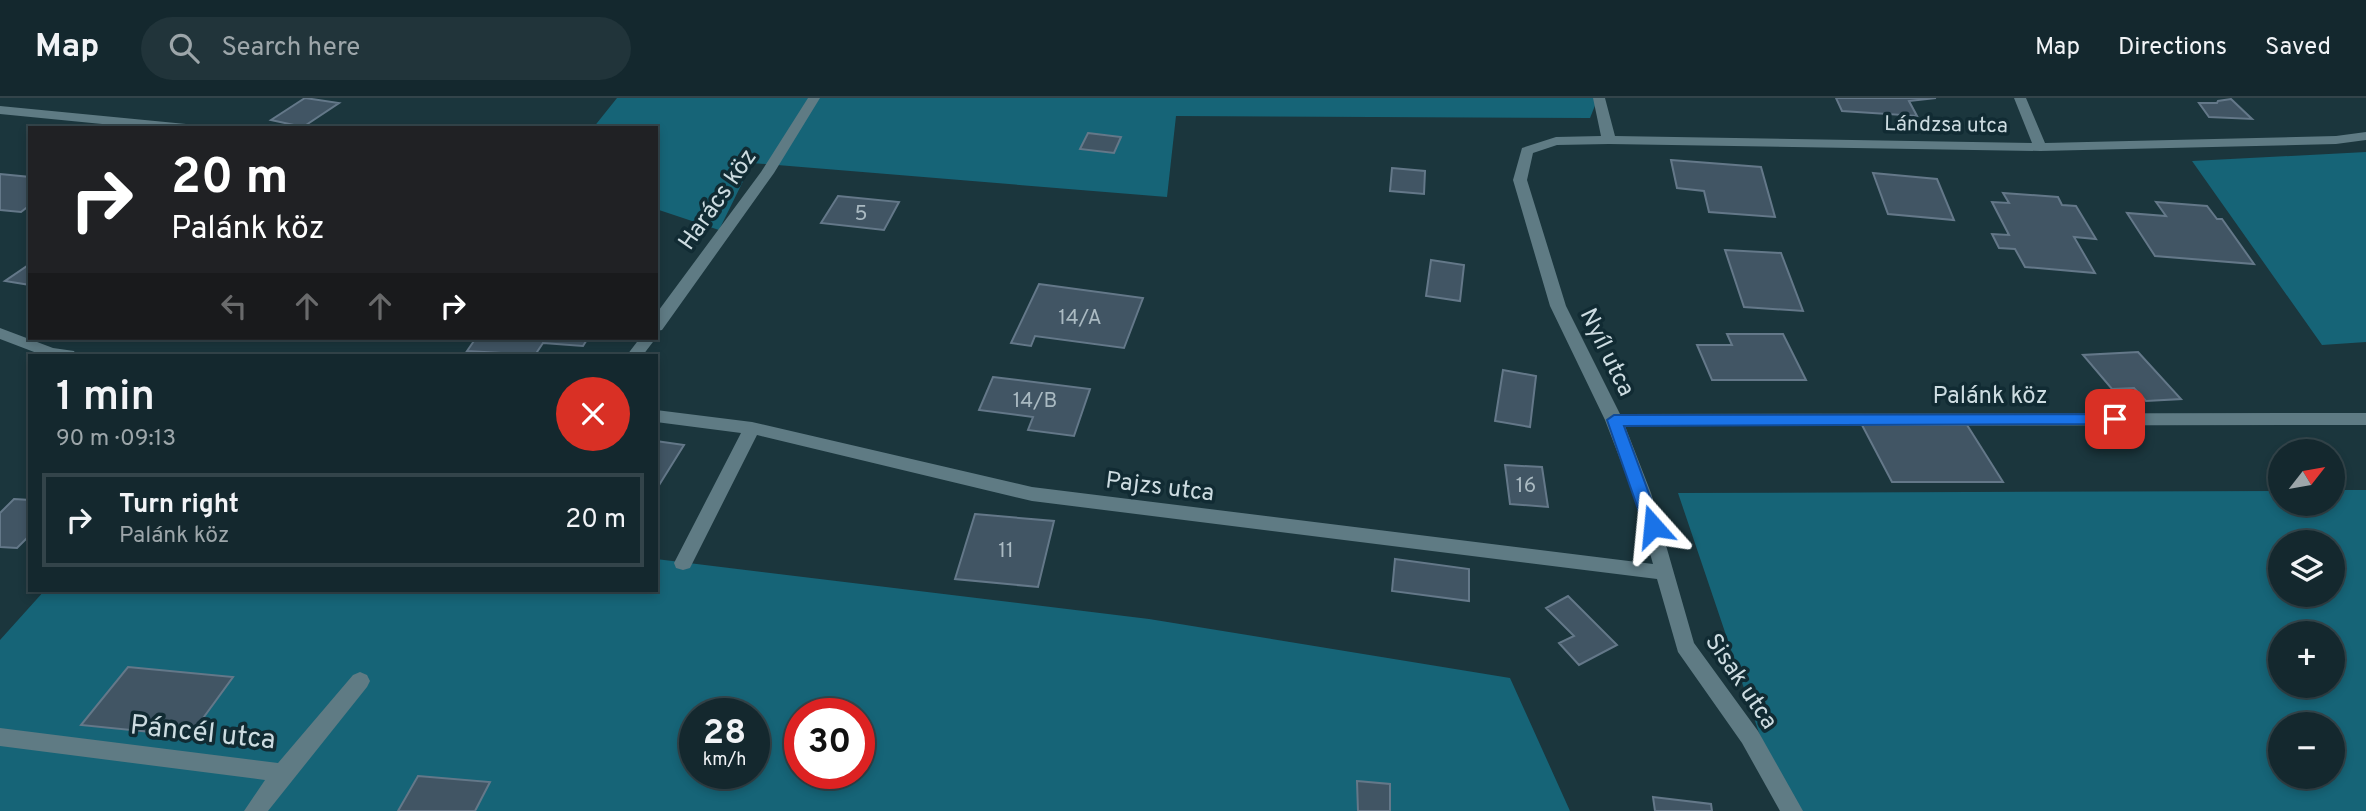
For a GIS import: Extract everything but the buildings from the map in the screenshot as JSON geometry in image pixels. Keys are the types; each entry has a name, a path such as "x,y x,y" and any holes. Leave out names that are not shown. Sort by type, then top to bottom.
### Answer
{"street":[{"name":"Harács köz","path":"658,323 767,173 814,98"},
{"path":"1599,98 1609,140"},
{"path":"2020,98 2040,147"},
{"path":"0,110 165,126"},
{"name":"Lándzsa utca","path":"1527,151 1556,141 1609,140 2040,147 2336,140 2366,136"},
{"name":"Nyíl utca","path":"1527,151 1520,180 1558,306 1614,420 1642,493 1664,573"},
{"path":"0,333 60,354"},
{"path":"636,354 646,340"},
{"name":"Pajzs utca","path":"658,416 752,428 1032,494 1664,573"},
{"name":"Palánk köz","path":"1614,420 2366,419"},
{"path":"683,563 752,428"},
{"name":"Sisak utca","path":"1664,573 1685,646 1750,737 1792,811"},
{"name":"Páncél utca","path":"0,737 283,773 360,681"},
{"path":"255,811 283,773"}],"shaded area":[{"path":"617,98 1598,98 1590,118 1176,116 1167,197 752,163 719,230 658,210 658,126 595,126"},
{"path":"2366,152 2366,342 2322,345 2192,161"},
{"path":"2345,490 2366,490 2366,811 1801,811 1777,786 1678,493 2268,491 2268,516 2345,516"},
{"path":"658,559 1149,619 1510,678 1570,811 0,811 0,640 43,592 658,592"}],"route":[{"path":"1653,526 1614,420 2115,419"}]}
